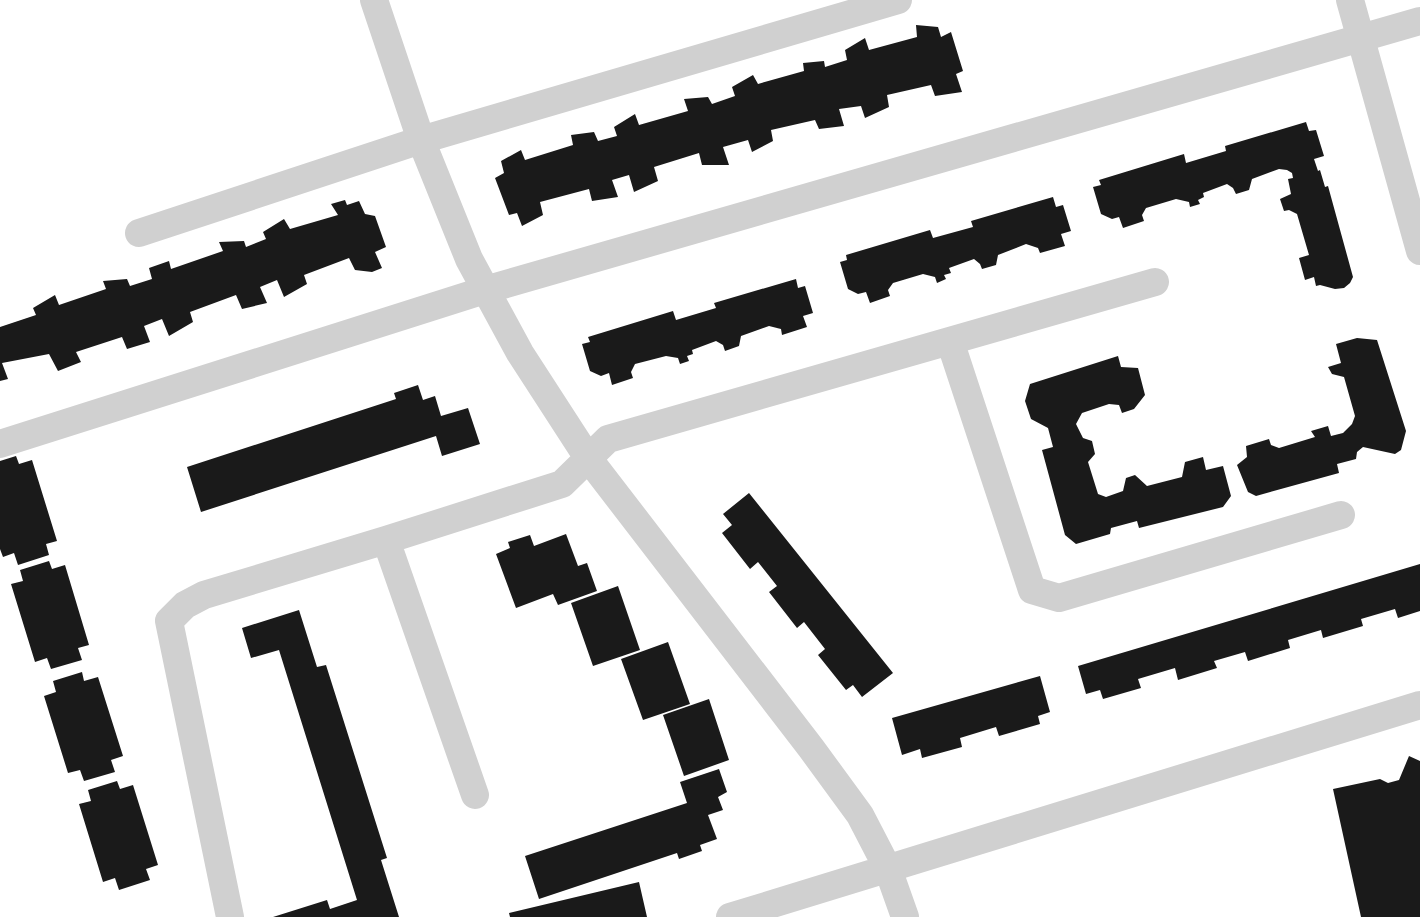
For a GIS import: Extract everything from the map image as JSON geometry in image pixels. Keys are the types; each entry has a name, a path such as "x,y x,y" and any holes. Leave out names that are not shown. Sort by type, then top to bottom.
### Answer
{"street":[{"path":"374,0 421,140 469,259 520,352 588,458 860,815 888,869 905,917"},
{"path":"138,233 421,140 898,0"},
{"path":"1350,0 1420,250"},
{"path":"0,444 485,290 1420,21"},
{"path":"230,917 169,621 185,605 204,595 562,484 608,439 1155,282"},
{"path":"950,341 1032,590 1059,598 1341,515"},
{"path":"386,540 475,795"},
{"path":"730,917 1420,706"}],"building":[{"path":"916,25 938,27 941,37 951,32 963,71 956,74 962,92 935,96 931,85 887,95 889,107 865,118 861,106 839,109 844,126 819,129 815,120 771,130 773,141 752,152 748,140 723,147 729,165 702,165 699,153 654,167 658,181 634,192 629,175 612,180 618,197 592,201 589,189 540,202 543,215 522,226 517,213 509,215 495,178 504,173 501,161 521,150 525,160 573,145 571,135 594,132 598,141 617,136 614,127 635,114 639,125 688,111 684,99 708,97 712,104 735,96 732,87 753,75 758,84 804,71 803,63 824,61 825,67 847,60 845,50 865,38 869,50 917,37"},
{"path":"1306,122 1309,131 1316,130 1324,156 1314,159 1318,171 1320,170 1325,187 1328,186 1353,277 1344,288 1335,289 1320,285 1316,286 1314,277 1305,280 1299,258 1309,255 1297,214 1289,210 1284,211 1280,199 1291,194 1288,179 1293,178 1292,173 1287,170 1279,169 1252,179 1249,190 1236,194 1233,188 1227,184 1203,193 1204,197 1198,200 1200,204 1190,207 1189,202 1176,199 1146,208 1142,215 1144,221 1123,228 1119,217 1112,219 1101,214 1093,187 1101,185 1099,180 1184,154 1186,163 1226,151 1225,146"},
{"path":"1053,197 1056,207 1063,205 1071,231 1061,234 1065,246 1040,253 1038,248 1026,244 998,255 996,265 982,269 980,264 974,259 949,268 951,273 944,275 946,279 937,283 935,277 923,274 893,283 888,290 890,296 870,303 866,292 858,294 848,289 840,262 847,260 846,255 930,230 933,238 973,227 971,221"},
{"path":"345,200 347,205 359,201 365,214 375,216 386,247 375,252 382,268 372,272 355,270 349,258 304,275 307,284 284,297 277,280 260,287 267,303 242,309 236,295 190,312 193,322 169,336 162,319 144,326 150,342 127,349 122,337 76,352 81,362 58,371 49,354 2,363 8,379 0,381 0,327 36,315 33,308 55,295 59,305 106,289 103,281 127,279 130,286 152,279 149,268 169,261 171,269 223,251 219,242 244,241 246,247 266,239 263,232 284,219 290,229 338,215 331,204"},
{"path":"796,279 798,288 805,286 813,313 803,316 807,327 782,335 781,329 769,326 741,336 739,346 725,351 723,345 716,341 692,350 693,354 687,356 689,361 680,364 678,358 666,356 635,364 631,372 633,378 612,385 609,373 601,376 590,371 582,344 590,342 588,337 673,311 676,320 716,308 714,303"},
{"path":"1357,338 1377,340 1406,431 1401,450 1395,454 1363,447 1357,452 1356,459 1337,464 1339,473 1256,496 1248,492 1237,465 1247,457 1246,446 1269,439 1271,445 1279,448 1315,437 1311,431 1328,426 1331,436 1343,433 1352,424 1355,416 1344,377 1332,374 1328,367 1341,363 1336,344"},
{"path":"1118,356 1121,367 1138,368 1145,395 1134,409 1122,413 1119,405 1109,404 1082,413 1076,424 1083,438 1092,441 1095,454 1088,462 1098,494 1106,497 1123,491 1126,478 1135,475 1147,486 1182,477 1185,462 1203,457 1206,470 1223,466 1231,496 1223,507 1139,528 1137,521 1111,528 1110,534 1076,544 1065,535 1042,450 1053,447 1048,428 1031,419 1025,401 1030,384"},
{"path":"418,385 423,400 435,396 441,416 468,408 480,444 442,456 436,436 201,512 187,467 396,399 394,393"},
{"path":"16,456 19,464 32,460 57,541 46,544 49,555 18,565 14,553 3,557 0,549 0,461"},
{"path":"749,493 893,673 862,697 853,685 846,690 818,655 825,649 804,622 797,628 769,592 777,586 758,562 750,569 722,533 732,525 723,514"},
{"path":"566,534 578,566 587,563 597,591 558,605 553,594 516,608 496,554 510,548 508,542 530,535 534,546"},
{"path":"49,561 52,569 65,565 89,645 78,648 82,660 51,669 47,658 35,662 11,584 23,581 20,570"},
{"path":"1420,564 1420,611 1398,618 1395,609 1361,619 1363,626 1323,638 1321,630 1288,640 1290,648 1248,661 1245,652 1214,661 1217,668 1178,680 1175,668 1138,679 1141,688 1103,699 1100,690 1086,694 1078,666"},
{"path":"618,586 640,650 593,666 571,603"},
{"path":"299,610 317,667 326,665 387,858 381,860 399,917 273,917 327,900 330,909 357,900 279,650 251,658 242,628"},
{"path":"668,642 690,704 643,720 621,659"},
{"path":"82,672 84,681 98,677 123,756 111,760 115,772 84,781 80,770 68,773 44,696 56,692 53,681"},
{"path":"1040,676 1050,712 1038,716 1040,724 999,736 996,727 960,738 962,747 922,758 920,749 902,755 892,718"},
{"path":"709,699 729,760 684,776 663,715"},
{"path":"1409,756 1420,761 1420,917 1361,917 1333,789 1380,779 1388,783 1399,780"},
{"path":"719,769 727,792 718,797 723,810 708,815 717,839 700,845 702,851 679,859 677,853 539,899 525,856 687,803 680,782"},
{"path":"117,781 120,789 133,785 158,865 146,869 150,880 119,890 115,878 103,882 79,804 91,801 88,790"},
{"path":"639,882 647,917 510,917 509,913"}]}
